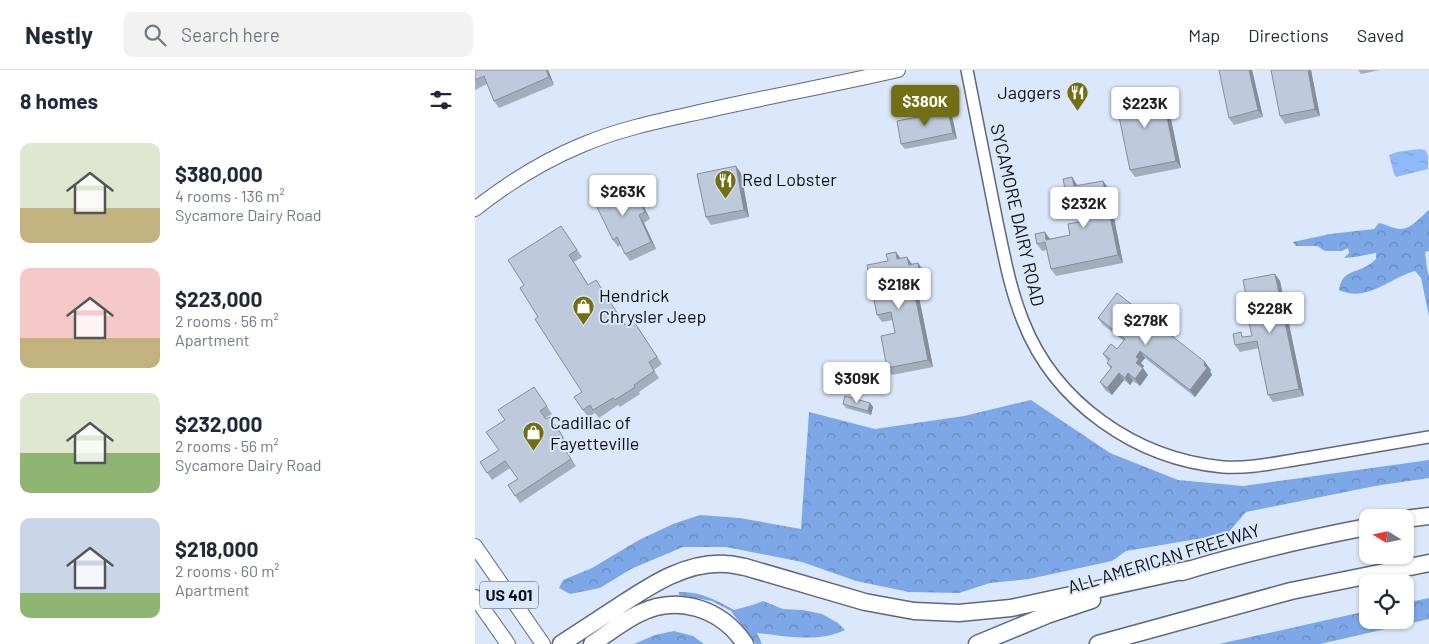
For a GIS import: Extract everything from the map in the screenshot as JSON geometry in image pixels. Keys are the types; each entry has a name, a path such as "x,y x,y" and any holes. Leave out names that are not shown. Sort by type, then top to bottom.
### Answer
{"highway":[{"path":"1414,518 1429,516"},
{"name":"ALL AMERICAN FREEWAY","path":"977,644 1095,598 1229,557 1359,529"},
{"path":"561,644 663,579 691,568 709,565 725,564 745,567 875,604 914,611 959,613 1011,608 1191,569"},
{"path":"1098,644 1291,591 1429,564"},
{"path":"593,644 636,615 660,606 675,605 690,606 718,616 730,626 745,644"},
{"path":"1139,644 1230,607"},
{"path":"607,644 624,623"}],"main road":[{"path":"475,209 525,174 550,160 582,144 616,132 730,104 898,70"},
{"name":"US 401","path":"475,546 543,644"},
{"name":"US 401","path":"475,597 508,644"}],"street":[{"name":"SYCAMORE DAIRY ROAD","path":"967,70 1010,281 1023,322 1051,371 1062,385 1088,410 1118,432 1152,450 1187,461 1225,467 1267,464 1429,437"}],"green space":[{"path":"1429,210 1429,251 1425,252 1429,276 1429,316 1421,278 1415,271 1368,292 1359,294 1349,293 1339,290 1342,280 1348,274 1365,267 1376,259 1376,253 1344,258 1349,253 1348,248 1342,251 1325,251 1317,246 1296,246 1293,242 1330,234 1374,229 1379,223 1400,229 1405,228 1414,224"},
{"path":"1031,400 1110,453 1178,480 1243,486 1429,460 1429,478 1375,486 1246,512 1227,534 1126,551 1112,561 1029,579 990,583 959,593 909,592 856,581 802,562 726,547 683,547 631,569 600,588 570,594 559,588 563,580 592,568 639,540 673,524 700,515 740,518 801,529 809,412 875,429 964,416"},
{"path":"679,592 701,595 734,610 763,601 783,609 803,610 822,614 838,623 845,630 835,634 813,637 790,637 757,633 762,644 756,644 731,611 712,601 679,595"},
{"path":"1429,598 1429,619 1414,622 1414,601"},
{"path":"1359,613 1359,629 1385,629 1320,644 1219,644"},
{"path":"674,631 693,636 704,644 634,644 655,635"}],"water":[{"path":"1419,149 1425,150 1428,155 1428,169 1396,177 1389,155"}],"building":[{"path":"475,70 546,70 549,77 494,101 484,76 475,80"},
{"path":"1219,70 1249,70 1258,110 1229,118"},
{"path":"1271,70 1308,70 1315,109 1280,116"},
{"path":"1161,88 1176,161 1130,170 1115,97"},
{"path":"948,111 953,133 901,144 897,121"},
{"name":"Red Lobster","path":"736,166 744,210 706,217 697,174"},
{"path":"1072,177 1074,186 1103,181 1118,255 1051,269 1045,242 1037,244 1035,234 1045,232 1046,240 1070,235 1068,224 1079,222 1072,188 1065,189 1063,179"},
{"path":"616,181 621,193 633,187 645,212 639,215 651,242 625,254 617,237 613,240 596,205 603,202 598,190"},
{"name":"Hendrick Chrysler Jeep","path":"561,226 577,250 569,255 588,285 596,280 625,325 633,320 657,357 649,362 654,371 634,385 635,387 615,400 613,398 593,410 590,405 583,410 574,397 582,392 535,319 538,317 520,288 524,285 508,260"},
{"path":"896,252 897,259 907,257 909,265 918,263 920,273 911,275 928,360 887,368 881,336 895,333 891,312 877,315 867,265 888,261 886,254"},
{"path":"1275,274 1299,389 1268,395 1257,341 1235,345 1233,334 1241,332 1242,337 1252,336 1246,311 1249,310 1243,280"},
{"path":"1117,293 1205,362 1204,365 1207,368 1190,390 1140,351 1136,357 1139,359 1136,363 1143,368 1135,379 1128,373 1125,378 1119,373 1107,388 1100,382 1112,367 1107,363 1110,359 1103,354 1111,344 1117,349 1125,339 1098,318"},
{"name":"Cadillac of Fayetteville","path":"534,387 547,406 540,411 546,419 550,417 563,437 559,440 571,459 515,496 508,485 518,479 505,461 487,473 480,462 499,450 486,432 505,420 498,410"},
{"path":"845,396 870,403 868,411 843,404"}],"place":[{"name":"Jaggers","path":"1077,112"},
{"name":"Red Lobster","path":"726,199"},
{"name":"Hendrick Chrysler Jeep","path":"583,325"},
{"name":"Cadillac of Fayetteville","path":"534,452"}]}
